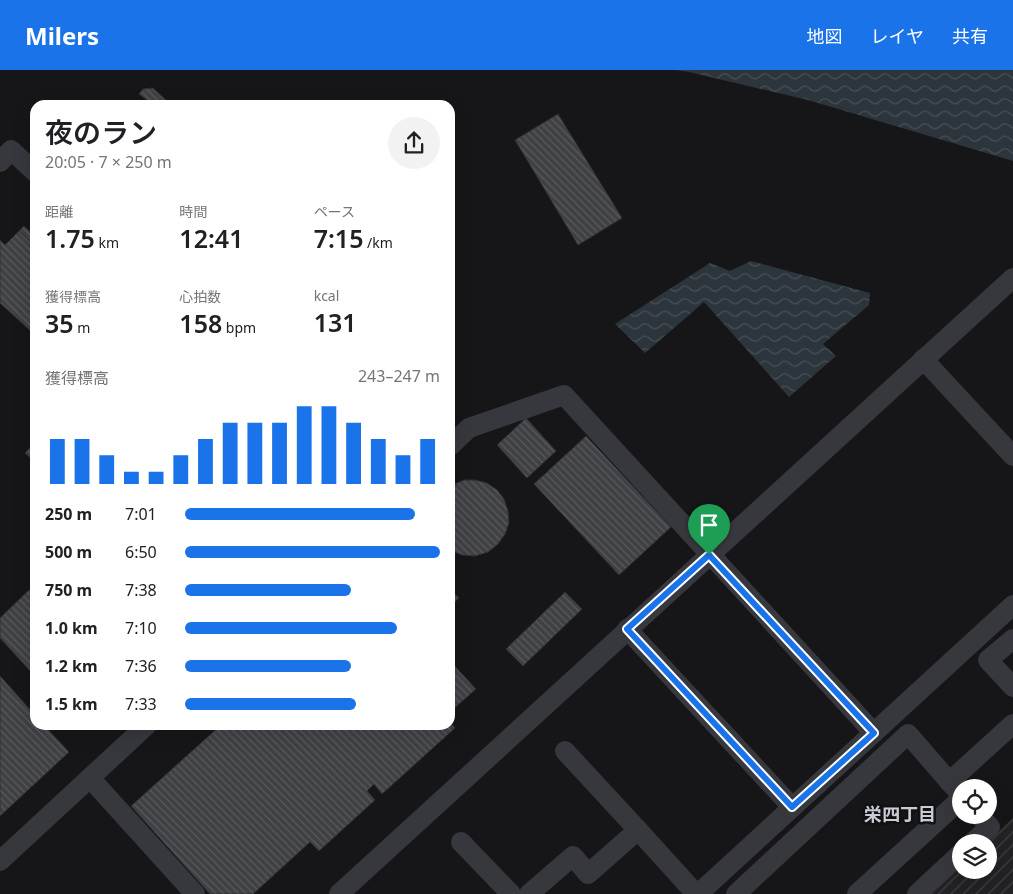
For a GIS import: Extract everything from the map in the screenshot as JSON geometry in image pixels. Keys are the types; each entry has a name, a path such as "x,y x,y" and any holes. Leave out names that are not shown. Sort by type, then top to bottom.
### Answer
{"street":[{"path":"0,162 11,150 30,167"},
{"path":"339,894 1013,278"},
{"path":"923,359 1013,456"},
{"path":"455,441 469,428 564,395 874,733"},
{"path":"565,751 697,894 1013,605"},
{"path":"627,629 792,807"},
{"path":"1013,639 988,660 1013,687"},
{"path":"963,779 1013,724"},
{"path":"0,861 142,730"},
{"path":"736,894 908,734 952,785"},
{"path":"90,778 195,894"},
{"path":"857,894 952,808"},
{"path":"982,834 990,827 987,824"},
{"path":"530,894 573,856 588,874 638,830"},
{"path":"461,842 511,894"},
{"path":"917,894 952,861"}],"shaded area":[{"path":"1013,818 1013,894 929,894 952,873 952,879 997,879 997,834 995,834"}],"water":[{"path":"675,70 1013,70 1013,161 808,100"},
{"path":"751,261 870,293 869,305 823,344 836,356 789,397 704,302 645,353 615,324 710,263 730,271"}],"building":[{"path":"153,88 166,100 147,100 139,94 143,89"},
{"path":"558,114 622,218 578,245 515,140"},
{"path":"24,226 30,231 30,241 19,231"},
{"path":"19,231 30,241 30,330 0,303 0,240 5,245"},
{"path":"526,418 556,451 527,478 497,445"},
{"path":"586,436 671,527 619,575 534,484"},
{"path":"30,448 30,458 25,453"},
{"path":"464,480 487,483 497,490 504,499 509,523 505,534 498,544 488,552 475,556 462,555 455,552 455,484"},
{"path":"29,590 30,671 0,638 0,618"},
{"path":"565,592 582,609 523,666 506,649"},
{"path":"455,666 476,689 455,708"},
{"path":"0,676 30,709 30,730 49,730 69,752 0,816"},
{"path":"215,730 453,730 382,794 374,784 367,791 375,800 319,851 310,842 253,894 210,894 131,806"}],"district":[{"name":"栄四丁目","path":"900,814"}],"route":[{"path":"709,555 874,733 792,807 627,629 709,555"}]}
